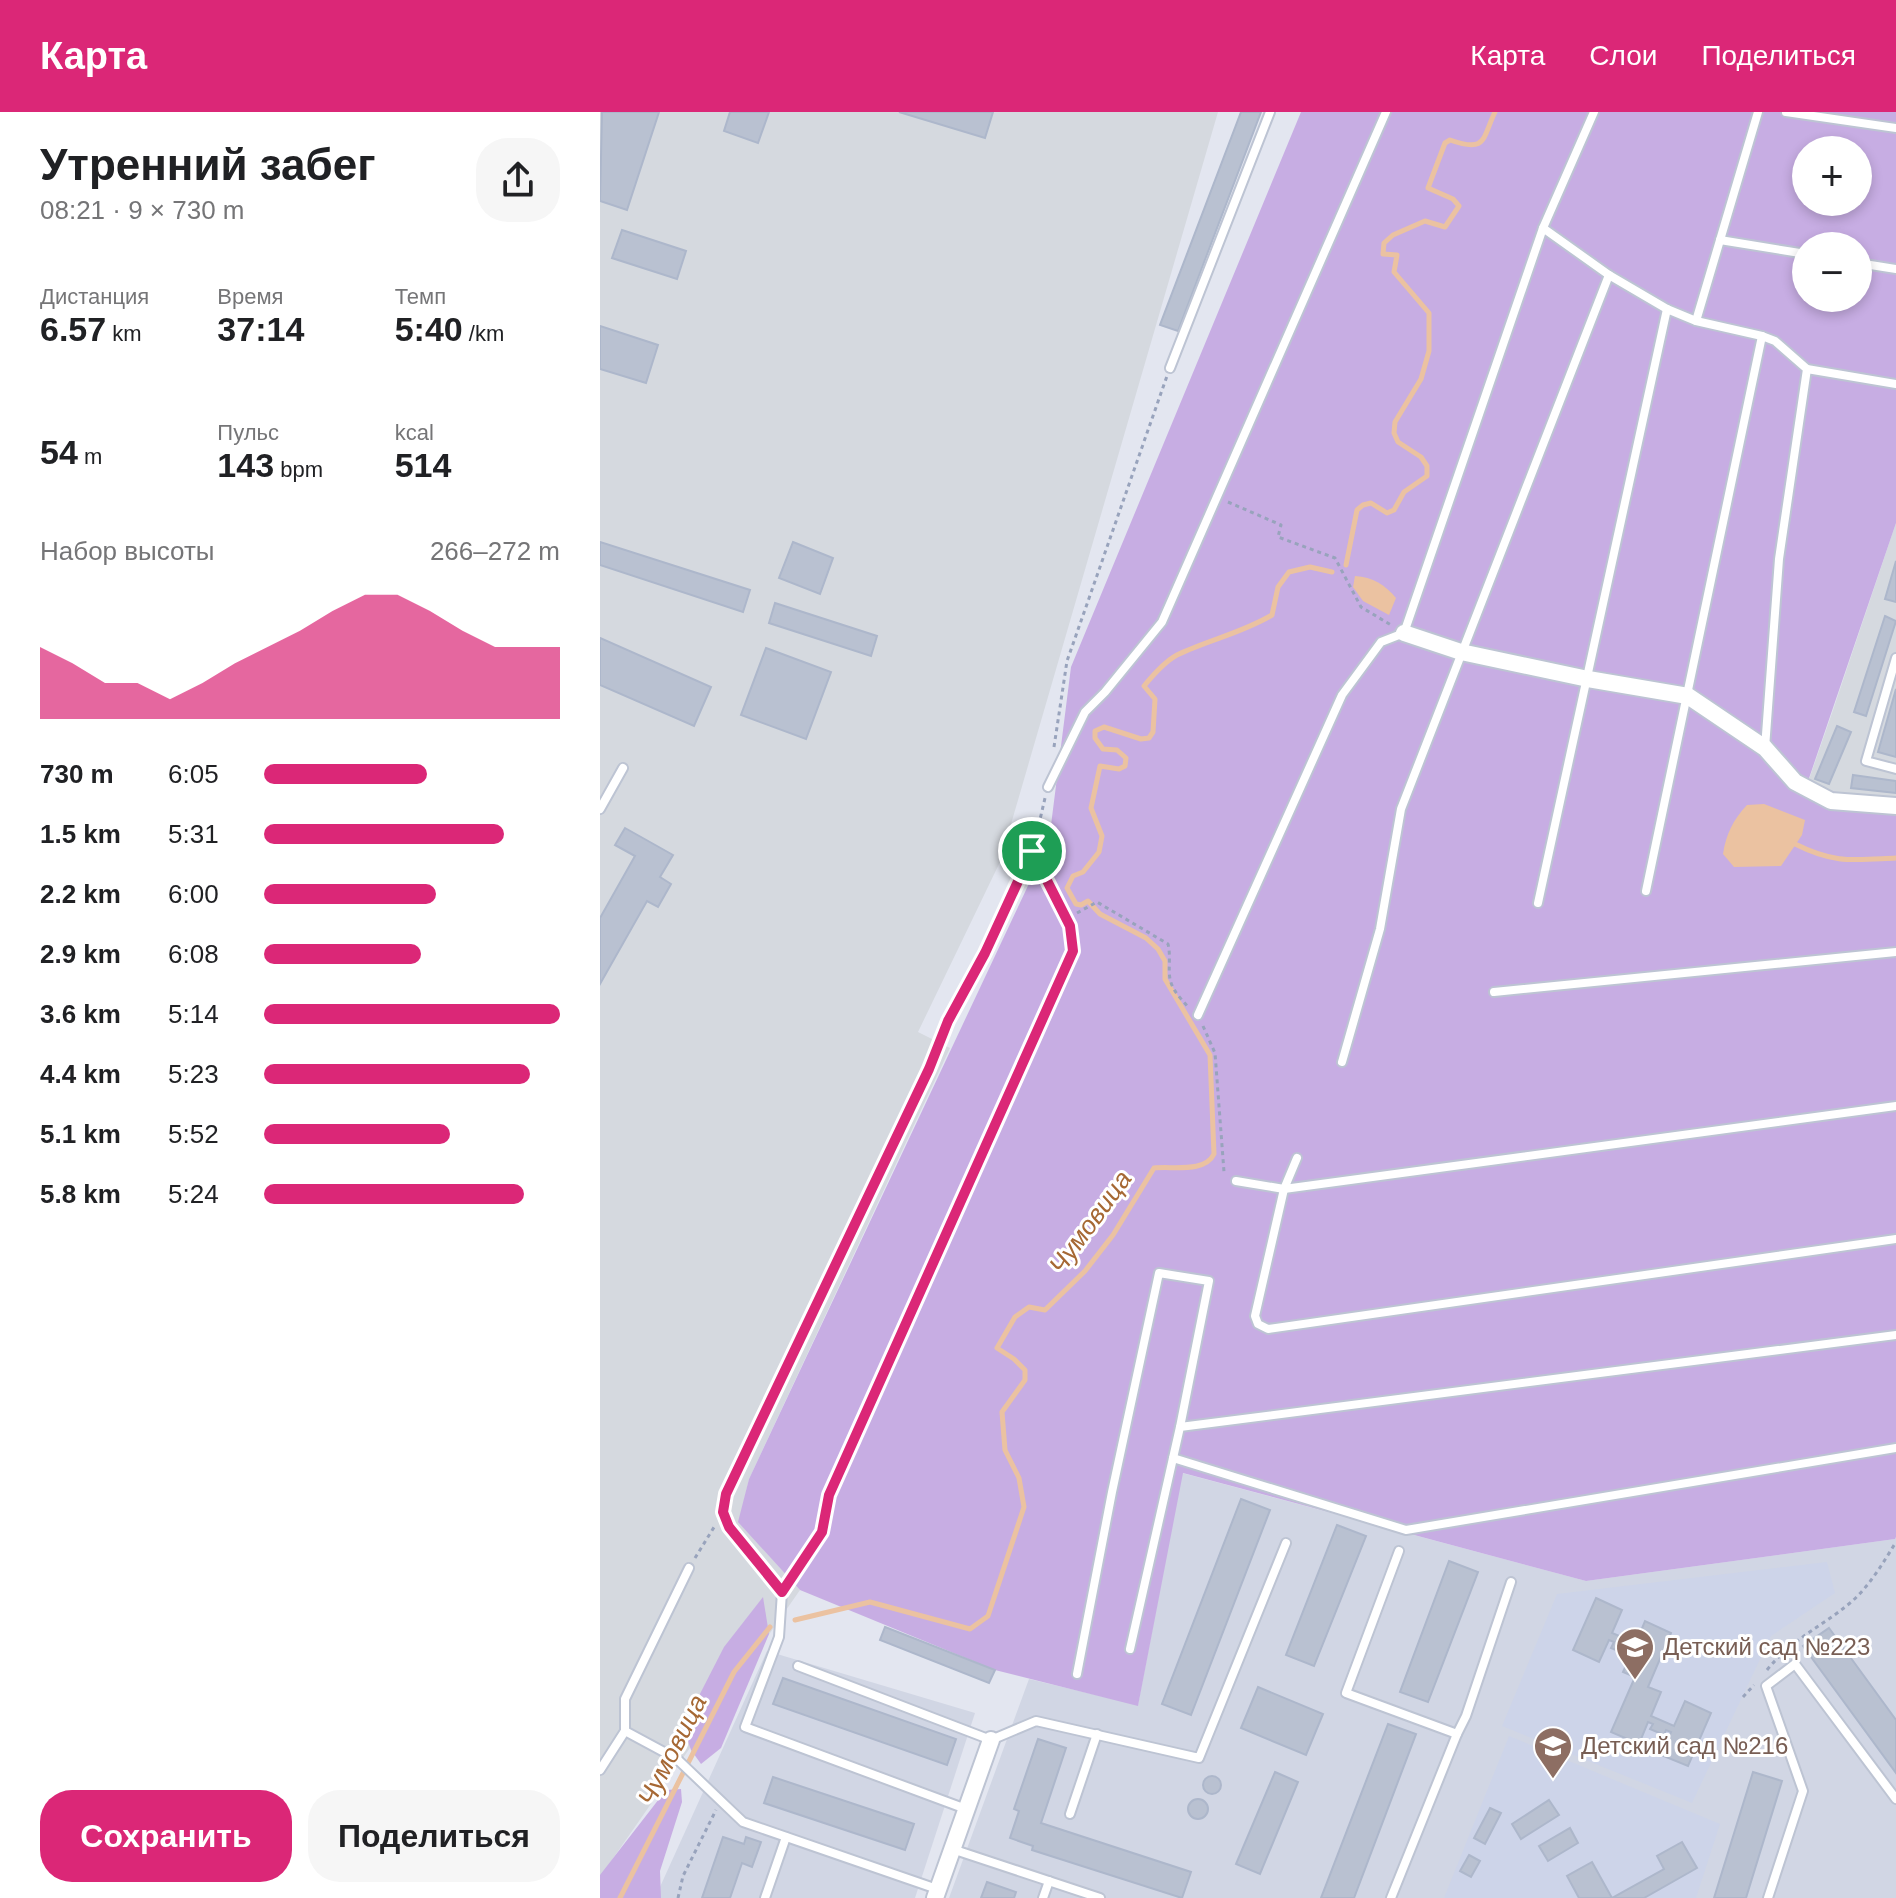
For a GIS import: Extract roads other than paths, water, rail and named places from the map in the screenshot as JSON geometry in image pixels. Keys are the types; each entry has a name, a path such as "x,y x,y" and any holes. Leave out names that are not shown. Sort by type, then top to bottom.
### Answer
{"street":[{"path":"1404,633 1461,652 1688,696 1765,748 1795,782 1831,801 1896,806"},
{"path":"937,1894 991,1740"}],"lane":[{"path":"1170,368 1270,112"},
{"path":"1048,787 1085,712 1162,622 1386,112"},
{"path":"1198,1015 1342,695 1381,642 1404,633 1543,228 1594,112"},
{"path":"1696,321 1758,112"},
{"path":"1786,112 1896,128"},
{"path":"1543,228 1609,275 1667,309 1696,321 1775,341 1807,369 1896,384"},
{"path":"1720,240 1792,252"},
{"path":"1872,265 1896,269"},
{"path":"1342,1062 1380,929 1401,809 1609,275"},
{"path":"1538,903 1667,309"},
{"path":"1646,891 1762,336"},
{"path":"1765,748 1779,559 1807,369"},
{"path":"1896,658 1866,761 1896,769"},
{"path":"600,809 623,768"},
{"path":"966,1809 745,1727 779,1637 782,1592 822,1532 829,1495 1073,951 1070,926 1032,851"},
{"path":"1494,992 1896,952"},
{"path":"782,1592 729,1527 723,1512 726,1494 929,1069"},
{"path":"1236,1181 1284,1189 1896,1106"},
{"path":"1297,1158 1284,1189 1255,1316 1258,1324 1268,1329 1896,1239"},
{"path":"1077,1674 1159,1273 1209,1281 1130,1649"},
{"path":"1180,1427 1896,1335"},
{"path":"1173,1458 1406,1530 1896,1448"},
{"path":"798,1666 991,1740 1036,1721 1199,1758 1286,1543"},
{"path":"1399,1551 1346,1693 1457,1734"},
{"path":"600,1770 625,1731 625,1699 689,1568"},
{"path":"1391,1898 1466,1716 1511,1582"},
{"path":"1768,1898 1803,1791 1766,1686 1795,1664 1896,1799"},
{"path":"625,1731 677,1759 743,1822 937,1894"},
{"path":"1070,1814 1097,1734"},
{"path":"765,1898 786,1837"},
{"path":"951,1849 1100,1898"},
{"path":"1043,1898 1049,1881"}],"waterway":[{"name":"Чумовица","path":"1346,565 1357,510 1371,503 1387,513 1394,510 1404,492 1427,476 1427,466 1421,457 1398,442 1394,433 1395,422 1421,379 1429,351 1429,313 1394,272 1397,255 1383,254 1384,243 1393,235 1425,221 1445,227 1459,206 1453,199 1428,188 1445,143 1450,140 1471,145 1482,141 1495,112"},
{"name":"Чумовица","path":"795,1620 870,1602 970,1629 988,1616 1024,1507 1019,1478 1005,1450 1002,1412 1025,1380 1025,1370 997,1348 1015,1317 1029,1307 1045,1310 1085,1271 1113,1235 1154,1168 1196,1166 1204,1164 1214,1154 1210,1055 1165,979 1165,961 1146,938 1100,914 1088,901 1076,904 1067,888 1073,876 1083,872 1099,852 1102,836 1091,808 1100,766 1119,769 1125,766 1126,758 1117,750 1103,749 1095,738 1095,731 1104,727 1141,739 1149,738 1153,732 1155,699 1144,686 1163,665 1177,655 1272,615 1278,587 1289,572 1310,567 1332,572"},
{"path":"1795,844 1833,858 1896,858"},
{"name":"Чумовица","path":"620,1898 734,1672 770,1627"}],"place":[{"name":"Детский сад №223","path":"1635,1681"},
{"name":"Детский сад №216","path":"1553,1780"}]}
